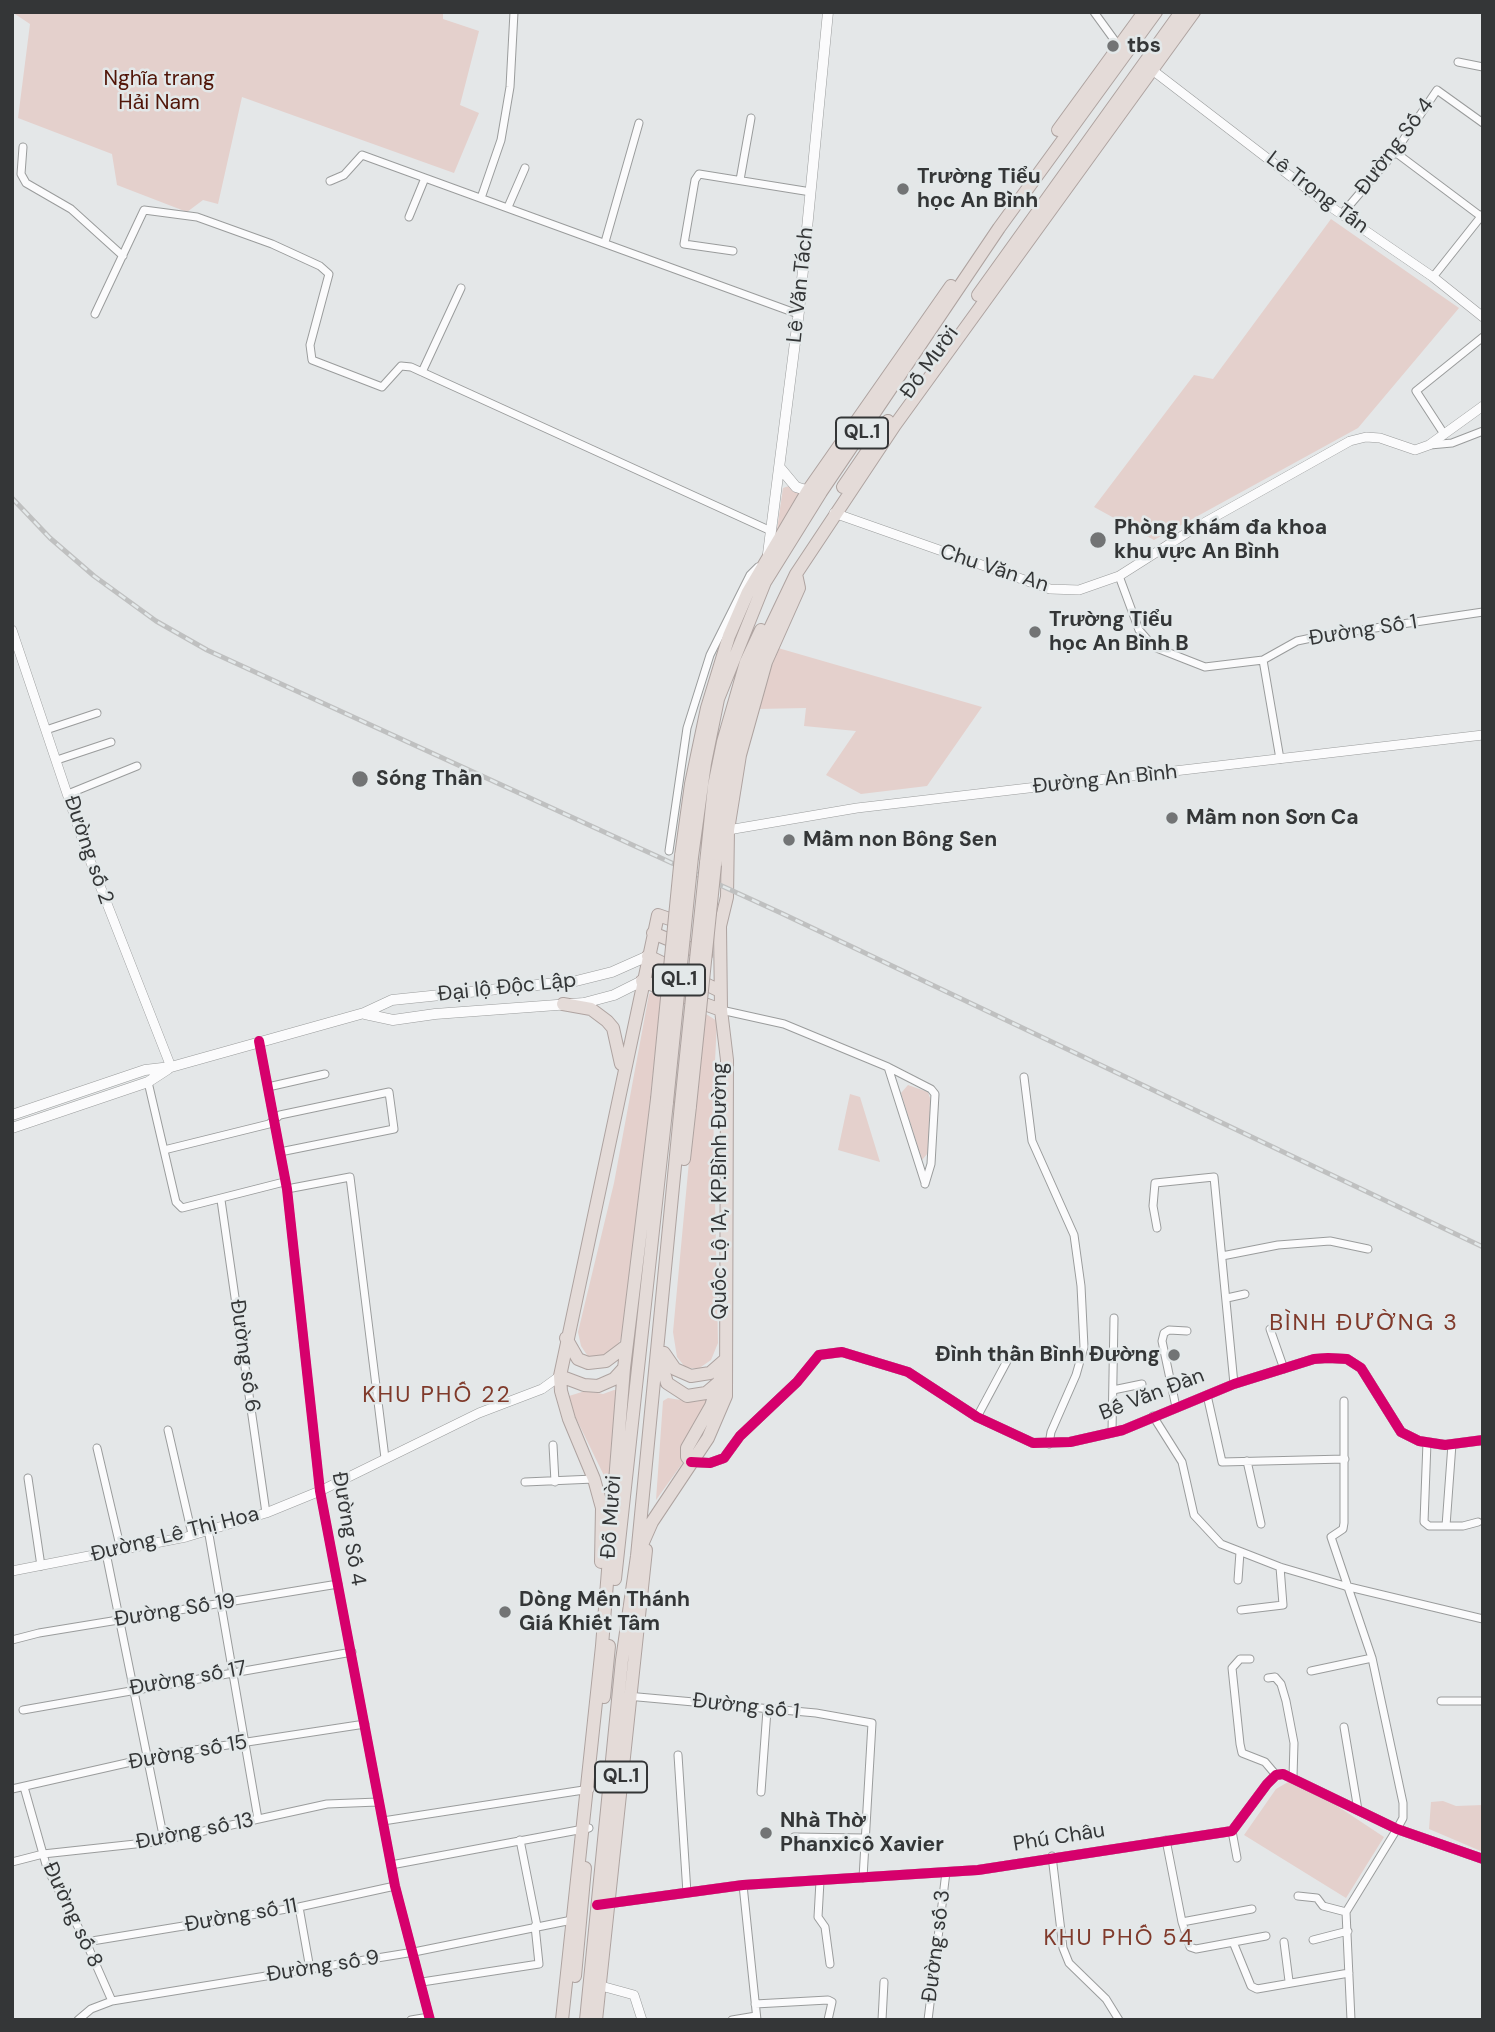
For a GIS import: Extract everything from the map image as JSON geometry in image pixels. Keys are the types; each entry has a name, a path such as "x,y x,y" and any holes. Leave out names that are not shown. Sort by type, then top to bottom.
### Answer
{"highway":[{"name":"Đỗ Mười","path":"681,854 706,708 729,636 768,557 999,228 1144,12"},
{"name":"Đỗ Mười","path":"1122,48 1156,12"},
{"name":"Đỗ Mười","path":"596,2020 595,1985 602,1905 720,753 746,662 787,577 1147,66 1181,12"},
{"name":"Đỗ Mười","path":"1147,66 1194,12"},
{"path":"1122,48 1147,66"},
{"name":"Đỗ Mười","path":"681,854 705,763 718,699 765,582 814,492"},
{"name":"QL.1","path":"710,864 738,720 765,639 796,574 831,512"},
{"name":"QL.1","path":"721,1010 719,960 729,830 740,755 766,662 799,588 796,574"},
{"name":"QL.1","path":"662,1101 681,854"},
{"path":"608,1663 599,1633 602,1508 594,1479 569,1419 560,1376 657,915 721,934"},
{"path":"653,933 719,960"},
{"path":"648,956 720,991"},
{"path":"642,981 721,1010 727,1060 729,1345 711,1406 687,1448 687,1457 691,1462"},
{"path":"563,1004 591,1009 613,1028 623,1076"},
{"name":"Đỗ Mười","path":"570,2020 626,1346 662,1101"},
{"name":"Đỗ Mười","path":"588,1789 608,1663 662,1101"},
{"path":"566,1338 578,1359 588,1363 606,1362 626,1346"},
{"name":"Đỗ Mười","path":"625,1696 647,1534 662,1368 661,1347"},
{"path":"661,1347 675,1369 691,1376 710,1373 726,1355"},
{"path":"560,1376 583,1385 598,1386 614,1379 639,1352"},
{"path":"637,1556 670,1491 723,1409 727,1382 726,1355"},
{"path":"662,1368 667,1383 687,1396 706,1393 719,1382"},
{"name":"Đỗ Mười","path":"562,2020 585,1829"},
{"name":"Đỗ Mười","path":"586,2020 595,1985"}],"main road":[{"name":"Lê Văn Tách","path":"765,582 798,314 828,12"},
{"path":"780,468 796,487 814,492"},
{"name":"Đại lộ Độc Lập","path":"12,1115 145,1070 171,1067 364,1013 392,1000 587,979 612,972 648,956"},
{"name":"Đại lộ Độc Lập","path":"364,1013 393,1020 563,1004 604,999 642,981"},
{"name":"Đại lộ Độc Lập","path":"12,1128 148,1082 171,1067"}],"street":[{"path":"481,198 501,140 510,87 514,12"},
{"path":"1094,12 1122,48"},
{"path":"1458,62 1483,67"},
{"name":"Lê Trọng Tấn","path":"1147,66 1342,214 1433,277 1483,317"},
{"name":"Đường Số 4","path":"1342,214 1395,152 1437,90 1483,123"},
{"path":"740,180 751,118"},
{"path":"605,242 639,123"},
{"path":"23,147 21,174 26,183 71,209 122,256"},
{"path":"1395,152 1482,216 1433,277"},
{"path":"330,181 344,175 362,155 798,314"},
{"path":"508,207 525,168"},
{"path":"733,251 684,244 696,177 699,174 811,192"},
{"path":"410,218 425,178"},
{"path":"95,314 144,211 197,218 272,244 320,266 329,274 310,345 312,359 382,387 401,366 422,372 771,531"},
{"path":"422,372 461,288"},
{"path":"1444,434 1416,391 1483,337"},
{"path":"1429,445 1483,406"},
{"path":"1429,445 1452,443 1483,431"},
{"name":"Chu Văn An","path":"831,512 1051,589 1087,588 1119,576 1193,529 1350,441 1366,437 1380,438 1415,450 1429,445"},
{"path":"1119,576 1139,630 1154,647 1205,667 1263,660 1280,759"},
{"name":"Đường Số 1","path":"1263,660 1297,641 1483,612"},
{"name":"Đường số 2","path":"12,630 93,869 171,1067"},
{"path":"46,730 97,713"},
{"name":"Đường An Bình","path":"729,830 857,808 1483,735"},
{"path":"57,760 111,742"},
{"path":"68,794 137,766"},
{"path":"721,1010 784,1024 888,1067 931,1089 935,1094 930,1164 925,1184 888,1067"},
{"name":"Đường Số 4","path":"259,1041 286,1186 320,1491 395,1886 422,1982 429,2018"},
{"path":"268,1087 325,1074"},
{"path":"1024,1077 1032,1141 1074,1235 1081,1286 1084,1347 1076,1375 1051,1432 1049,1444"},
{"path":"148,1082 176,1202 182,1208 286,1186 350,1177 385,1458"},
{"path":"164,1150 269,1124 280,1115 389,1092 394,1129 279,1152"},
{"path":"1157,1228 1153,1206 1155,1183 1214,1177 1234,1384"},
{"name":"Đường số 6","path":"221,1199 266,1513"},
{"path":"1222,1255 1278,1245 1331,1241 1368,1250"},
{"path":"1227,1298 1245,1294"},
{"path":"1112,1432 1114,1318"},
{"path":"1270,1329 1284,1369"},
{"path":"1176,1408 1165,1361 1164,1333 1187,1331"},
{"name":"Bế Văn Đàn","path":"691,1462 710,1463 724,1458 740,1436 797,1382 819,1354 842,1352 908,1371 977,1417 1015,1437 1033,1443 1049,1444 1112,1432 1234,1384 1314,1359 1347,1359 1361,1368 1401,1432 1427,1442 1452,1444 1483,1440"},
{"path":"977,1417 1007,1360"},
{"name":"Đường Lê Thị Hoa","path":"12,1571 121,1550 266,1513 320,1491 479,1413 541,1389 560,1376"},
{"path":"1113,1390 1142,1384"},
{"path":"1207,1395 1222,1462 1345,1459"},
{"path":"1344,1401 1343,1529 1331,1537 1345,1586 1372,1658 1388,1721 1403,1818 1346,1912 1351,2020"},
{"path":"1153,1416 1182,1462 1199,1524 1221,1544 1280,1567 1345,1586 1483,1619"},
{"path":"168,1430 191,1534"},
{"path":"1427,1442 1424,1522 1429,1526 1463,1527 1478,1522"},
{"path":"1446,1526 1452,1444"},
{"path":"554,1445 555,1482"},
{"path":"97,1448 121,1550"},
{"path":"1247,1461 1261,1524"},
{"path":"28,1478 41,1566"},
{"path":"525,1482 594,1479"},
{"path":"208,1529 258,1819"},
{"path":"1238,1580 1240,1552"},
{"path":"106,1553 164,1840"},
{"path":"1241,1610 1283,1605 1280,1567"},
{"name":"Đường Số 19","path":"12,1640 120,1619 338,1584"},
{"name":"Đường số 17","path":"23,1710 134,1688 352,1652"},
{"path":"1311,1671 1372,1658"},
{"path":"1250,1659 1240,1659 1232,1668 1242,1753 1265,1762 1276,1775 1293,1777 1397,1829 1483,1859"},
{"path":"1268,1678 1275,1677 1281,1684 1286,1701 1294,1743 1293,1777"},
{"name":"Đường số 1","path":"625,1696 816,1713 872,1723 864,1838"},
{"path":"1441,1700 1483,1701"},
{"path":"761,1792 766,1710"},
{"name":"Đường số 15","path":"12,1789 148,1758 365,1724"},
{"path":"1345,1727 1358,1810"},
{"path":"678,1755 687,1893"},
{"path":"1237,1858 1232,1831 1276,1775"},
{"name":"Đường số 8","path":"24,1787 47,1868 86,1942 112,2001"},
{"path":"383,1821 588,1789"},
{"name":"Đường số 13","path":"12,1862 43,1854 164,1840 327,1804 378,1802"},
{"path":"391,1865 585,1829"},
{"name":"Phú Châu","path":"602,1905 743,1885 999,1867 1052,1856 1232,1831"},
{"path":"793,1836 864,1838 863,1878"},
{"path":"422,1982 538,1964 536,1926 520,1840"},
{"path":"1166,1840 1182,1922 1190,1947 1196,1949 1266,1936"},
{"path":"1052,1856 1063,1948 1069,1963 1107,1999 1119,2020"},
{"name":"Đường số 3","path":"928,2020 946,1872"},
{"path":"820,1881 818,1917 825,1927 830,1964"},
{"path":"732,2020 757,2018 743,1885"},
{"name":"Đường số 11","path":"86,1942 299,1907 395,1886"},
{"path":"1298,1896 1317,1898 1323,1906 1346,1912"},
{"path":"299,1907 310,1969"},
{"path":"1182,1922 1252,1909"},
{"name":"Đường số 9","path":"78,2020 90,2009 112,2001 414,1952 572,1920"},
{"path":"1313,1940 1348,1931"},
{"path":"1233,1942 1251,1986 1262,1989 1289,1981 1349,1973"},
{"path":"1284,1942 1289,1981"},
{"path":"883,2020 884,1982"},
{"path":"595,1985 636,1996 642,2020"},
{"path":"755,2004 828,2000 832,2003 828,2020"},
{"path":"411,2020 429,2018"}],"green space":[{"name":"Nghĩa trang Hải Nam","path":"12,12 443,12 443,19 479,31 460,105 479,113 454,173 242,97 218,204 203,200 187,212 117,185 112,154 18,118 30,24"},
{"path":"1331,219 1459,308 1358,428 1154,540 1094,507 1194,375 1213,379"},
{"path":"789,486 802,494 776,536 783,488"},
{"path":"778,648 982,707 927,786 861,794 826,775 856,731 804,726 806,708 757,709"},
{"path":"653,991 661,994 632,1278 622,1336 613,1355 589,1358 581,1346 578,1332 614,1183 649,994"},
{"path":"703,1012 717,1021 713,1102 718,1343 711,1360 698,1369 685,1367 677,1357 673,1332"},
{"path":"908,1085 928,1092 931,1101 928,1153 922,1160 901,1093"},
{"path":"850,1094 860,1097 880,1162 838,1150"},
{"path":"619,1390 611,1490 572,1410 569,1396 585,1391 603,1394"},
{"path":"668,1398 694,1402 712,1398 684,1461 656,1500 663,1401"},
{"path":"1295,1778 1384,1837 1346,1898 1244,1835 1276,1789"},
{"path":"1443,1801 1456,1806 1483,1805 1483,1852 1429,1829 1431,1802"}],"railway":[{"path":"12,498 50,538 94,576 156,621 207,650 781,913 1483,1247"}],"cycle path":[{"path":"259,1041 287,1189 320,1491 395,1886 430,2020"},
{"path":"691,1462 710,1463 724,1458 740,1436 797,1382 819,1355 842,1352 908,1372 977,1417 1033,1443 1070,1442 1123,1430 1234,1384 1314,1359 1328,1358 1347,1359 1361,1368 1401,1432 1419,1441 1445,1445 1483,1440"},
{"path":"597,1905 743,1885 978,1870 1232,1831 1267,1784 1276,1775 1283,1774 1397,1829 1483,1859"}],"place":[{"name":"tbs","path":"1113,46"},
{"name":"Trường Tiểu học An Bình","path":"903,189"},
{"name":"Phòng khám đa khoa khu vực An Bình","path":"1098,540"},
{"name":"Trường Tiểu học An Bình B","path":"1035,632"},
{"name":"Sóng Thần","path":"360,779"},
{"name":"Mầm non Sơn Ca","path":"1172,818"},
{"name":"Mầm non Bông Sen","path":"789,840"},
{"name":"Đình thần Bình Đường","path":"1174,1355"},
{"name":"Dòng Mến Thánh Giá Khiết Tâm","path":"505,1612"},
{"name":"Nhà Thờ Phanxicô Xavier","path":"766,1833"}],"district":[{"name":"BÌNH ĐƯỜNG 3","path":"1364,1324"},
{"name":"KHU PHỐ 22","path":"437,1396"},
{"name":"KHU PHỐ 54","path":"1119,1939"}]}
